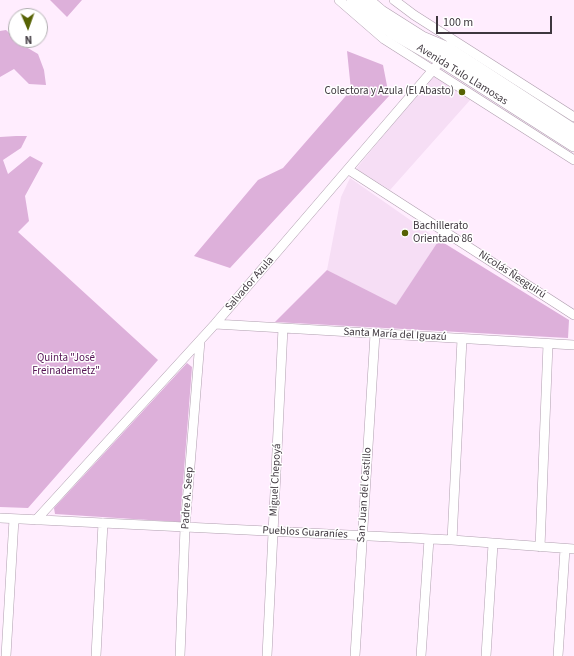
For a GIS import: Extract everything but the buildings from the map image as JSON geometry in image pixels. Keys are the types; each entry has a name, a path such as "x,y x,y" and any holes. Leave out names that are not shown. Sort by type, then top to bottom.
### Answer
{"highway":[{"name":"Avenida Tulo Llamosas","path":"353,0 392,32 437,65 574,146"},
{"path":"367,0 382,12 422,38 451,44 574,131"}],"street":[{"path":"339,0 384,39 437,65 574,160"},
{"path":"394,0 451,44 574,117"},
{"name":"Salvador Azula","path":"36,520 215,324 349,170 437,65 451,44"},
{"name":"Nicolás Ñeeguirú","path":"349,170 574,315"},
{"name":"Santa María del Iguazú","path":"215,324 574,346"},
{"name":"Miguel Chepoyá","path":"266,656 283,328"},
{"name":"San Juan del Castillo","path":"355,656 375,334"},
{"path":"452,540 462,339"},
{"name":"Padre A. Seep","path":"180,656 185,528 200,341"},
{"path":"540,547 548,344"},
{"name":"Pueblos Guaraníes","path":"0,518 452,540 570,549"},
{"path":"6,656 14,519"},
{"path":"96,656 103,524"},
{"path":"421,656 429,539"},
{"path":"486,656 493,544"},
{"path":"558,656 570,549"}],"shaded area":[{"path":"433,75 471,99 390,190 356,169"},
{"path":"350,178 439,240 396,306 327,270 341,197"}],"green space":[{"path":"50,0 82,0 67,17"},
{"path":"6,30 8,32 8,48 28,48 38,54 44,70 46,85 29,84 14,69 0,77 0,31"},
{"path":"347,51 383,65 389,96 230,268 194,256 258,180 283,168 351,90"},
{"name":"Quinta \"José Freinademetz\"","path":"27,136 21,148 3,160 8,174 30,156 43,163 25,196 29,221 18,232 158,360 28,508 0,507 0,137"},
{"path":"439,240 569,320 568,338 275,322 327,270 396,305"},
{"path":"187,363 192,367 180,522 55,514 54,508"}],"place":[{"name":"Colectora y Azula (El Abasto)","path":"462,92"},
{"name":"Bachillerato Orientado 86","path":"405,233"}]}
